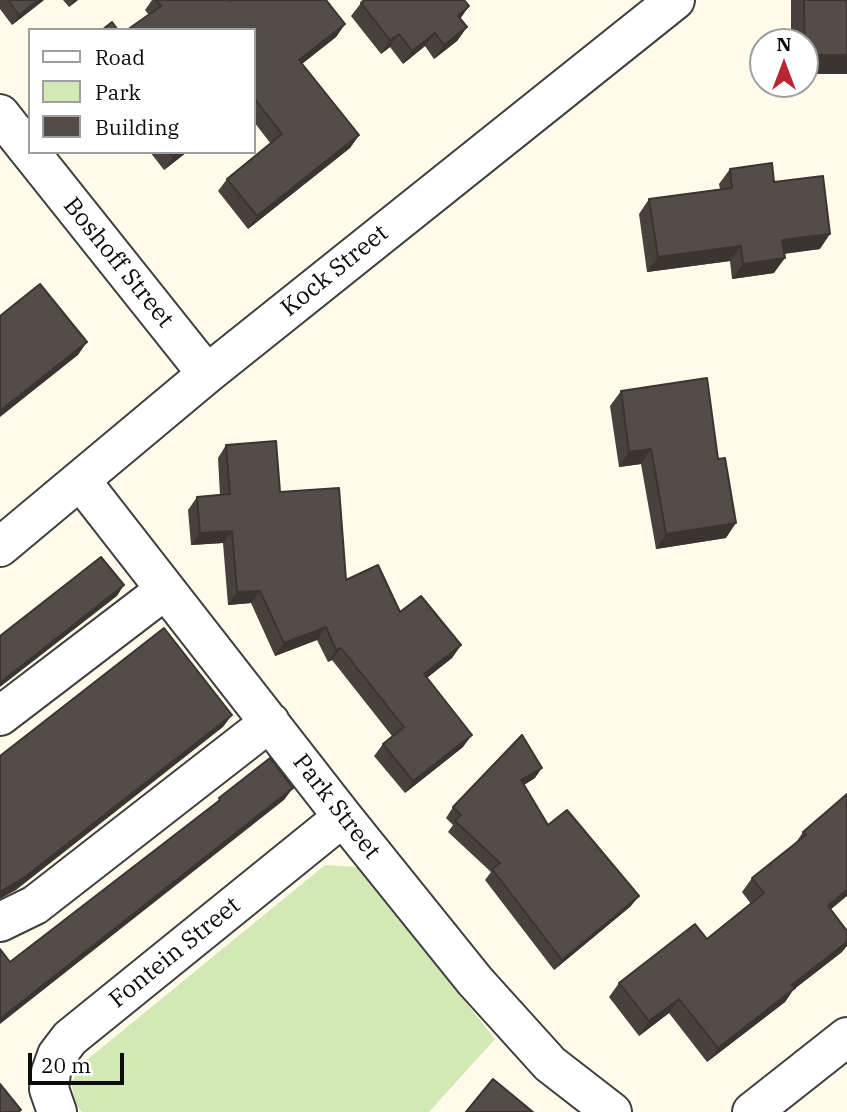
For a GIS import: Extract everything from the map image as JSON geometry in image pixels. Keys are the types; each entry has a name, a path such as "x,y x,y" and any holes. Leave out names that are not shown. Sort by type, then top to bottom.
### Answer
{"street":[{"name":"Kock Street","path":"0,547 207,374 675,0"},
{"name":"Boshoff Street","path":"0,114 28,149"},
{"name":"Boshoff Street","path":"32,154 207,374"},
{"name":"Park Street","path":"81,481 343,817 513,1025 551,1064 612,1112"},
{"path":"0,716 165,590"},
{"path":"0,922 35,905 270,722"},
{"name":"Fontein Street","path":"57,1112 49,1089 51,1072 57,1055 70,1038 343,817"},
{"path":"752,1112 847,1037"}],"green space":[{"path":"325,865 358,867 495,1039 429,1112 82,1112 77,1106 71,1083 83,1063"}],"building":[{"path":"8,0 38,0 19,15"},
{"path":"156,0 326,0 345,24 299,60 359,135 257,216 227,179 282,134 256,101 256,28 130,28 161,6"},
{"path":"364,0 464,0 469,6 458,16 467,27 444,45 435,33 412,51 399,34 390,40 361,3"},
{"path":"804,0 847,0 847,55 819,55 819,28 805,28"},
{"path":"112,22 116,28 104,28"},
{"path":"772,163 774,182 823,176 830,234 782,240 785,258 743,264 741,246 658,257 649,199 732,188 730,169"},
{"path":"40,284 87,342 0,411 0,316"},
{"path":"707,378 718,459 725,458 736,523 666,534 651,449 629,452 621,391"},
{"path":"276,441 280,492 339,488 346,580 378,565 400,612 421,596 461,645 424,674 472,735 413,781 383,744 404,727 341,648 336,650 326,627 284,643 260,591 237,592 232,531 200,533 197,497 230,494 226,445"},
{"path":"101,557 124,585 0,683 0,636"},
{"path":"164,628 232,715 25,877 0,892 0,756"},
{"path":"522,735 542,768 521,780 548,825 567,810 639,896 562,960 492,869 500,863 455,821 461,815 453,807"},
{"path":"270,758 293,788 0,1019 0,949 10,962 220,800 219,798"},
{"path":"847,794 847,890 828,906 847,931 847,942 792,985 795,988 718,1048 679,999 649,1021 619,983 695,924 707,939 764,893 752,878 806,835 803,832"},
{"path":"493,1079 533,1112 466,1112"},
{"path":"0,1084 21,1110 0,1112"}]}
